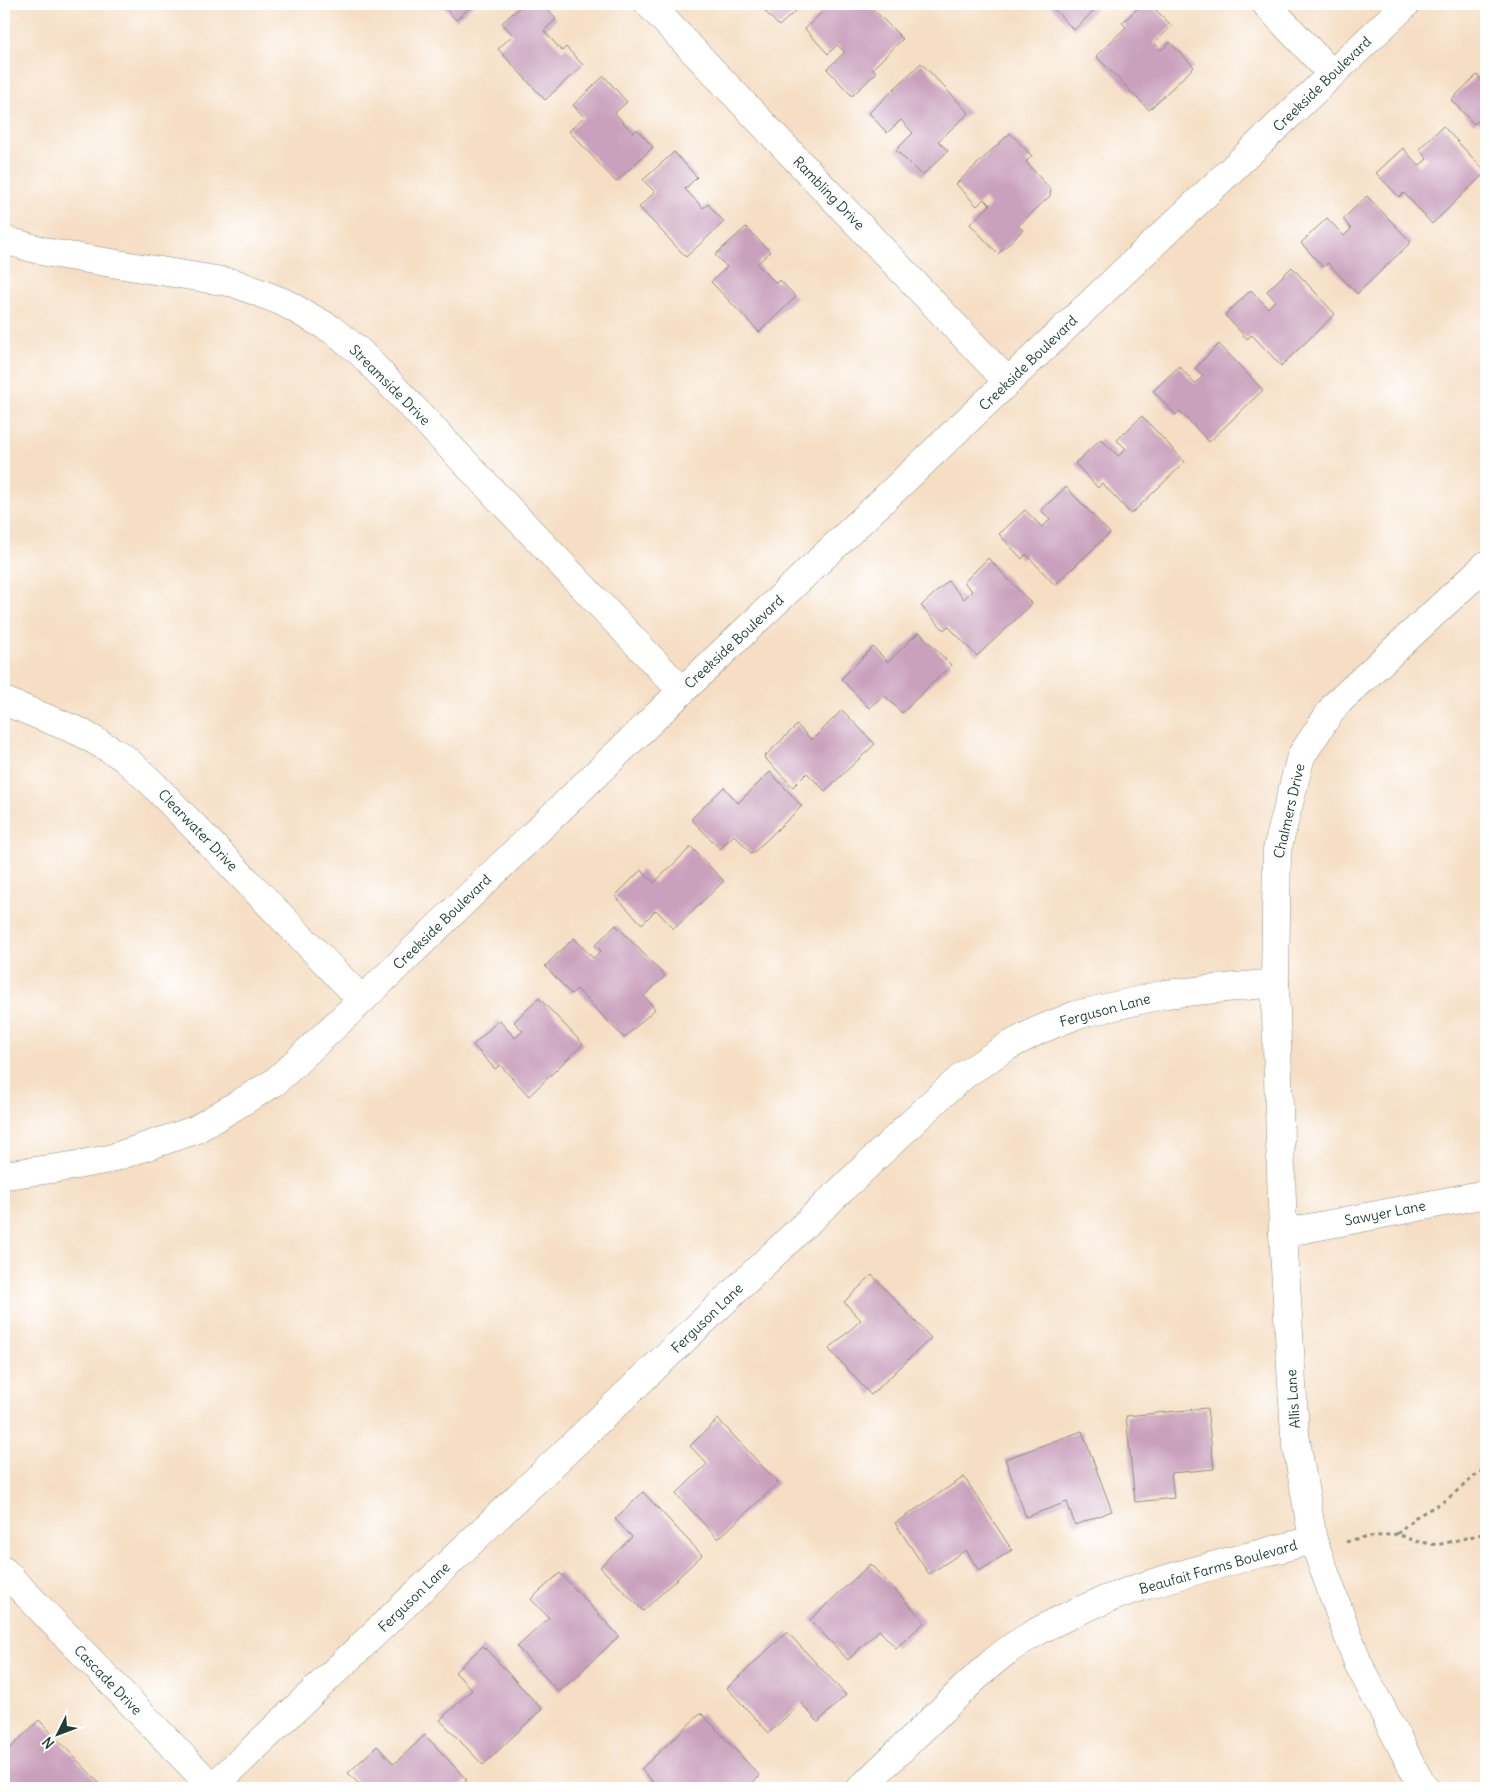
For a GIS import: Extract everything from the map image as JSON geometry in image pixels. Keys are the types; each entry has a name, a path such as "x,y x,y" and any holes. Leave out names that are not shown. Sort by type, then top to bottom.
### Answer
{"street":[{"name":"Rambling Drive","path":"649,4 1008,382"},
{"path":"1266,4 1332,74"},
{"name":"Creekside Boulevard","path":"4,1175 109,1159 195,1130 275,1082 682,691 1406,4"},
{"name":"Streamside Drive","path":"4,240 50,253 234,283 283,302 332,329 360,352 682,691"},
{"name":"Chalmers Drive","path":"1275,983 1277,850 1301,756 1335,705 1486,565"},
{"name":"Clearwater Drive","path":"4,701 80,732 123,757 150,781 362,1000"},
{"name":"Allis Lane","path":"1275,983 1283,1232 1295,1434 1315,1547 1358,1663 1417,1776 1426,1788"},
{"name":"Ferguson Lane","path":"212,1788 931,1104 964,1076 1008,1046 1039,1030 1076,1015 1166,994 1275,983"},
{"name":"Sawyer Lane","path":"1283,1232 1486,1194"},
{"name":"Beaufait Farms Boulevard","path":"861,1788 987,1666 1022,1641 1049,1625 1083,1608 1162,1580 1315,1547"},
{"name":"Cascade Drive","path":"4,1571 212,1788"}],"path":[{"path":"1397,1534 1414,1518 1446,1500 1486,1467"},
{"path":"1315,1547 1359,1538 1397,1534 1415,1542 1437,1544 1486,1533"}],"building":[{"path":"441,4 474,4 456,20"},
{"path":"523,4 542,4 556,19 544,31 562,51 566,47 583,65 545,100 498,49 513,35 502,23"},
{"path":"758,4 803,4 779,26"},
{"path":"830,4 868,4 903,39 873,68 876,73 852,96 827,69 845,52 837,45 828,54 805,29"},
{"path":"1049,4 1101,4 1074,30"},
{"path":"1142,4 1150,4 1172,26 1154,43 1161,50 1170,42 1194,67 1149,110 1096,56 1126,27 1122,23"},
{"path":"921,63 969,113 938,141 948,151 922,176 896,150 913,133 901,120 887,133 869,113"},
{"path":"1477,75 1486,85 1486,130 1478,121 1474,124 1451,100"},
{"path":"604,76 627,102 615,113 633,133 637,129 653,147 616,182 569,131 584,117 573,105"},
{"path":"1443,126 1486,172 1432,224 1404,193 1399,197 1376,173 1403,148 1419,166 1427,159 1419,149"},
{"path":"1010,133 1032,156 1026,162 1051,190 1050,196 1018,226 1023,230 998,254 970,224 990,205 984,199 977,206 956,184"},
{"path":"674,152 697,177 685,189 703,208 708,204 724,222 686,257 639,207 655,192 643,180"},
{"path":"1367,196 1411,242 1357,294 1328,263 1323,267 1301,243 1327,218 1344,236 1351,229 1343,219"},
{"path":"746,227 770,252 757,264 776,283 780,280 796,297 759,332 711,282 727,267 715,255"},
{"path":"1292,267 1335,314 1281,366 1252,335 1247,339 1225,315 1251,290 1268,308 1275,300 1267,291"},
{"path":"1219,344 1263,390 1209,442 1180,411 1176,415 1153,391 1179,366 1195,384 1203,376 1195,368"},
{"path":"1142,416 1185,462 1131,514 1102,483 1098,488 1075,463 1101,439 1118,456 1126,449 1117,440"},
{"path":"1066,487 1110,533 1055,585 1026,554 1022,559 999,534 1025,510 1042,527 1050,520 1041,510"},
{"path":"988,558 1032,604 977,656 948,626 944,630 921,606 948,581 964,599 972,591 964,582"},
{"path":"919,632 951,665 902,713 884,695 869,708 841,679 873,647 888,662"},
{"path":"842,710 875,744 825,791 807,773 793,787 764,757 797,725 812,740"},
{"path":"770,772 802,806 752,854 734,835 720,849 691,819 724,787 738,803"},
{"path":"691,847 724,881 674,929 656,910 642,924 615,896 641,870 654,883"},
{"path":"616,925 665,976 644,996 655,1009 624,1038 577,989 571,994 545,966 574,938 593,958 601,951 595,945"},
{"path":"539,998 583,1044 529,1096 500,1065 495,1069 473,1045 499,1020 515,1038 523,1031 514,1022"},
{"path":"872,1275 931,1338 871,1395 829,1349 861,1320 844,1302"},
{"path":"1207,1408 1214,1469 1171,1473 1174,1498 1135,1502 1126,1416"},
{"path":"718,1419 778,1483 718,1539 676,1494 707,1464 690,1446"},
{"path":"1082,1431 1112,1511 1075,1525 1067,1502 1026,1517 1005,1459"},
{"path":"964,1477 1012,1550 979,1571 966,1550 929,1574 895,1523"},
{"path":"643,1492 702,1555 643,1611 600,1567 632,1537 615,1519"},
{"path":"870,1564 925,1622 896,1648 879,1630 848,1660 810,1620"},
{"path":"560,1573 619,1636 559,1692 517,1647 549,1618 531,1599"},
{"path":"787,1632 846,1695 818,1722 801,1703 769,1733 727,1688"},
{"path":"483,1646 542,1709 483,1765 440,1720 472,1690 455,1672"},
{"path":"701,1713 760,1776 747,1788 718,1788 715,1785 711,1788 659,1788 641,1769"},
{"path":"39,1720 99,1783 94,1788 4,1788 4,1754"},
{"path":"425,1735 467,1780 459,1788 363,1788 348,1773 377,1746 394,1764"}]}
